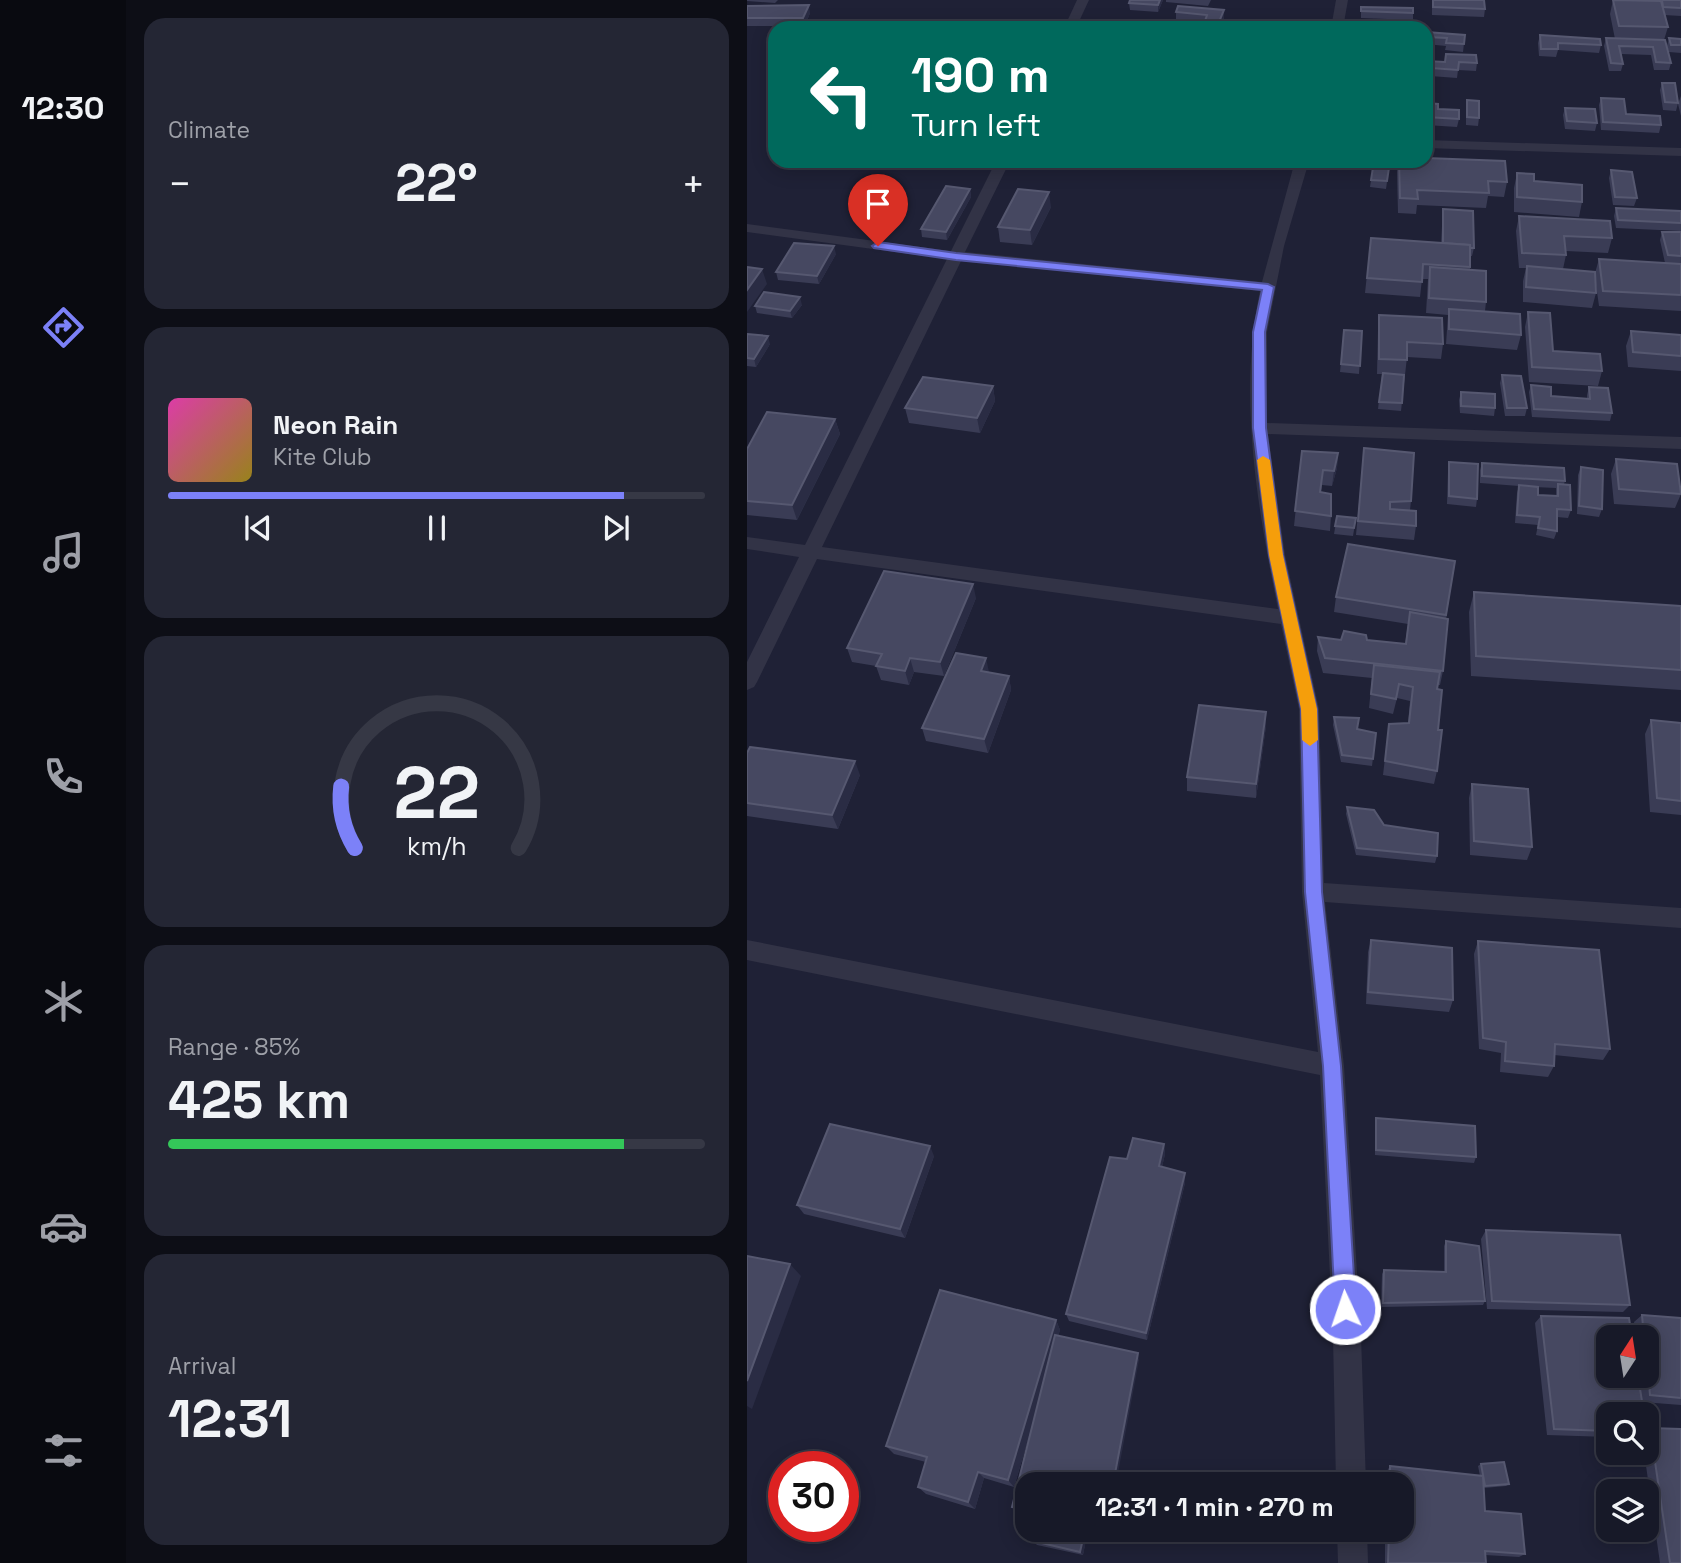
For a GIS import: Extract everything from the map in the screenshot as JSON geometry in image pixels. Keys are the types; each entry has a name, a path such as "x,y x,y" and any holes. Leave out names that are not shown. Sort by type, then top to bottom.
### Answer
{"street":[{"path":"1073,21 1083,0"},
{"path":"1338,21 1342,0"},
{"path":"1433,144 1681,152"},
{"path":"747,682 1000,168"},
{"path":"1300,168 1277,246 1259,332 1259,428 1276,555 1309,709 1313,892 1332,1066 1347,1336 1351,1472"},
{"path":"747,228 956,256 1268,287"},
{"path":"1259,428 1681,443"},
{"path":"747,543 1290,618"},
{"path":"1313,892 1681,918"},
{"path":"747,950 1332,1066"},
{"path":"1352,1542 1353,1563"}],"building":[{"path":"1130,0 1160,0 1158,5 1129,3"},
{"path":"1433,0 1484,0 1485,9 1433,7"},
{"path":"1613,0 1661,1 1668,27 1619,26"},
{"path":"1662,0 1681,0 1681,8 1663,7"},
{"path":"809,5 803,18 747,18 747,6"},
{"path":"1178,6 1224,10 1219,21 1205,21 1207,15 1176,12"},
{"path":"1361,7 1413,8 1413,13 1361,11"},
{"path":"1433,33 1465,35 1464,44 1446,43 1447,38 1433,37"},
{"path":"1540,35 1600,39 1601,45 1558,43 1558,49 1541,49"},
{"path":"1606,38 1665,40 1671,63 1656,62 1653,47 1619,46 1623,64 1611,63"},
{"path":"1669,38 1681,39 1681,45 1671,45"},
{"path":"1446,54 1476,55 1477,63 1459,62 1458,70 1433,68 1433,61 1445,62"},
{"path":"1662,83 1675,83 1678,103 1665,102"},
{"path":"1601,98 1624,99 1626,114 1660,116 1661,125 1603,122"},
{"path":"1467,100 1479,101 1479,118 1467,117"},
{"path":"1433,104 1438,104 1438,109 1459,110 1459,119 1433,117"},
{"path":"1565,108 1595,109 1597,123 1567,121"},
{"path":"1433,158 1505,161 1507,182 1488,181 1489,193 1417,190 1418,199 1400,198 1399,168 1433,168"},
{"path":"1373,168 1389,168 1387,181 1371,180"},
{"path":"1611,170 1632,172 1637,198 1615,197"},
{"path":"1517,173 1534,174 1534,181 1582,185 1582,202 1517,197"},
{"path":"946,186 970,189 946,232 921,229"},
{"path":"1018,189 1049,192 1030,230 998,227"},
{"path":"1616,208 1681,211 1681,223 1618,220"},
{"path":"1443,209 1473,211 1474,248 1470,248 1470,245 1443,243"},
{"path":"1519,216 1610,221 1612,238 1564,236 1566,255 1522,253"},
{"path":"1662,232 1681,232 1681,256 1668,255"},
{"path":"1371,238 1470,245 1470,267 1423,264 1422,282 1367,278"},
{"path":"794,243 834,246 817,276 776,272"},
{"path":"1599,259 1681,264 1681,295 1603,291"},
{"path":"1527,266 1595,272 1596,293 1526,287"},
{"path":"747,267 762,269 747,290"},
{"path":"1430,267 1486,271 1486,302 1429,298"},
{"path":"764,292 800,297 790,311 755,306"},
{"path":"1449,309 1520,314 1521,335 1449,329"},
{"path":"1528,312 1550,313 1553,351 1600,354 1602,371 1532,367"},
{"path":"1379,315 1442,318 1443,344 1407,342 1407,360 1379,359"},
{"path":"1344,330 1362,331 1360,366 1341,364"},
{"path":"1631,331 1681,335 1681,356 1633,352"},
{"path":"747,334 768,336 754,359 747,358"},
{"path":"1383,373 1404,375 1402,403 1379,402"},
{"path":"1502,375 1521,376 1527,408 1507,408"},
{"path":"923,377 993,386 977,418 905,408"},
{"path":"1531,385 1551,387 1551,396 1590,399 1589,387 1608,388 1612,413 1534,409"},
{"path":"1461,392 1495,394 1495,408 1461,406"},
{"path":"767,412 835,419 792,505 747,501 747,449"},
{"path":"1364,448 1414,453 1411,501 1390,502 1390,509 1416,511 1416,526 1358,521"},
{"path":"1302,451 1338,453 1334,471 1323,470 1320,492 1331,494 1331,516 1295,511"},
{"path":"1616,459 1677,464 1681,494 1619,489"},
{"path":"1449,462 1478,464 1477,499 1449,496"},
{"path":"1482,463 1564,468 1565,481 1482,476"},
{"path":"1581,467 1603,470 1602,509 1579,506"},
{"path":"1558,484 1570,485 1571,510 1557,509 1557,531 1538,528 1540,517 1517,515 1519,485 1538,487 1538,495 1558,496"},
{"path":"1337,516 1356,518 1354,528 1335,526"},
{"path":"1348,544 1455,561 1446,615 1336,597"},
{"path":"884,571 973,584 940,662 910,658 905,671 876,666 882,654 847,648"},
{"path":"1474,592 1681,606 1681,670 1476,656"},
{"path":"1410,612 1448,619 1443,671 1325,658 1318,637 1341,640 1344,631 1366,635 1367,640 1406,644"},
{"path":"956,653 986,658 981,671 1009,676 984,739 922,728"},
{"path":"1374,665 1440,672 1437,689 1442,690 1438,730 1442,730 1437,771 1385,761 1389,724 1409,723 1413,687 1399,684 1396,699 1371,694"},
{"path":"1199,705 1266,712 1256,784 1187,777"},
{"path":"1334,717 1359,718 1357,729 1376,733 1373,759 1342,755"},
{"path":"1651,720 1681,723 1681,801 1657,798"},
{"path":"750,747 855,761 832,815 747,803 747,753"},
{"path":"1472,784 1528,789 1532,847 1474,841"},
{"path":"1347,807 1374,810 1384,825 1438,833 1437,856 1357,848"},
{"path":"1371,940 1452,948 1453,1000 1368,992"},
{"path":"1478,941 1599,950 1610,1049 1555,1044 1554,1066 1505,1061 1506,1042 1483,1038"},
{"path":"1376,1118 1475,1126 1476,1157 1376,1150"},
{"path":"830,1124 930,1146 900,1229 797,1205"},
{"path":"1133,1138 1164,1144 1159,1166 1185,1173 1146,1333 1066,1314 1110,1157 1127,1159"},
{"path":"1486,1230 1620,1235 1630,1305 1492,1301"},
{"path":"1446,1241 1479,1246 1485,1301 1383,1303 1384,1270 1446,1272"},
{"path":"747,1256 790,1264 747,1381"},
{"path":"940,1290 1056,1320 1008,1480 978,1472 968,1502 918,1487 927,1457 886,1446"},
{"path":"1642,1315 1681,1318 1681,1398 1650,1395 1649,1388 1659,1388 1659,1325 1643,1325"},
{"path":"1541,1316 1629,1318 1630,1325 1596,1325 1596,1388 1640,1388 1642,1402 1596,1402 1596,1431 1554,1429"},
{"path":"1055,1335 1138,1353 1115,1472 1021,1472"},
{"path":"1659,1428 1681,1429 1681,1563 1670,1563 1655,1465 1659,1465"},
{"path":"1504,1462 1509,1484 1485,1486 1481,1464"},
{"path":"1390,1466 1483,1476 1485,1511 1521,1514 1525,1554 1485,1551 1486,1563 1388,1563 1389,1542 1414,1542 1414,1472 1390,1472"},
{"path":"1037,1542 1082,1542 1080,1552"}],"slow traffic":[{"path":"1263,460 1276,555 1309,709 1310,740"}],"route":[{"path":"878,246 1268,287 1259,332 1259,428 1276,555 1309,709 1313,892 1332,1066 1345,1309"}]}
